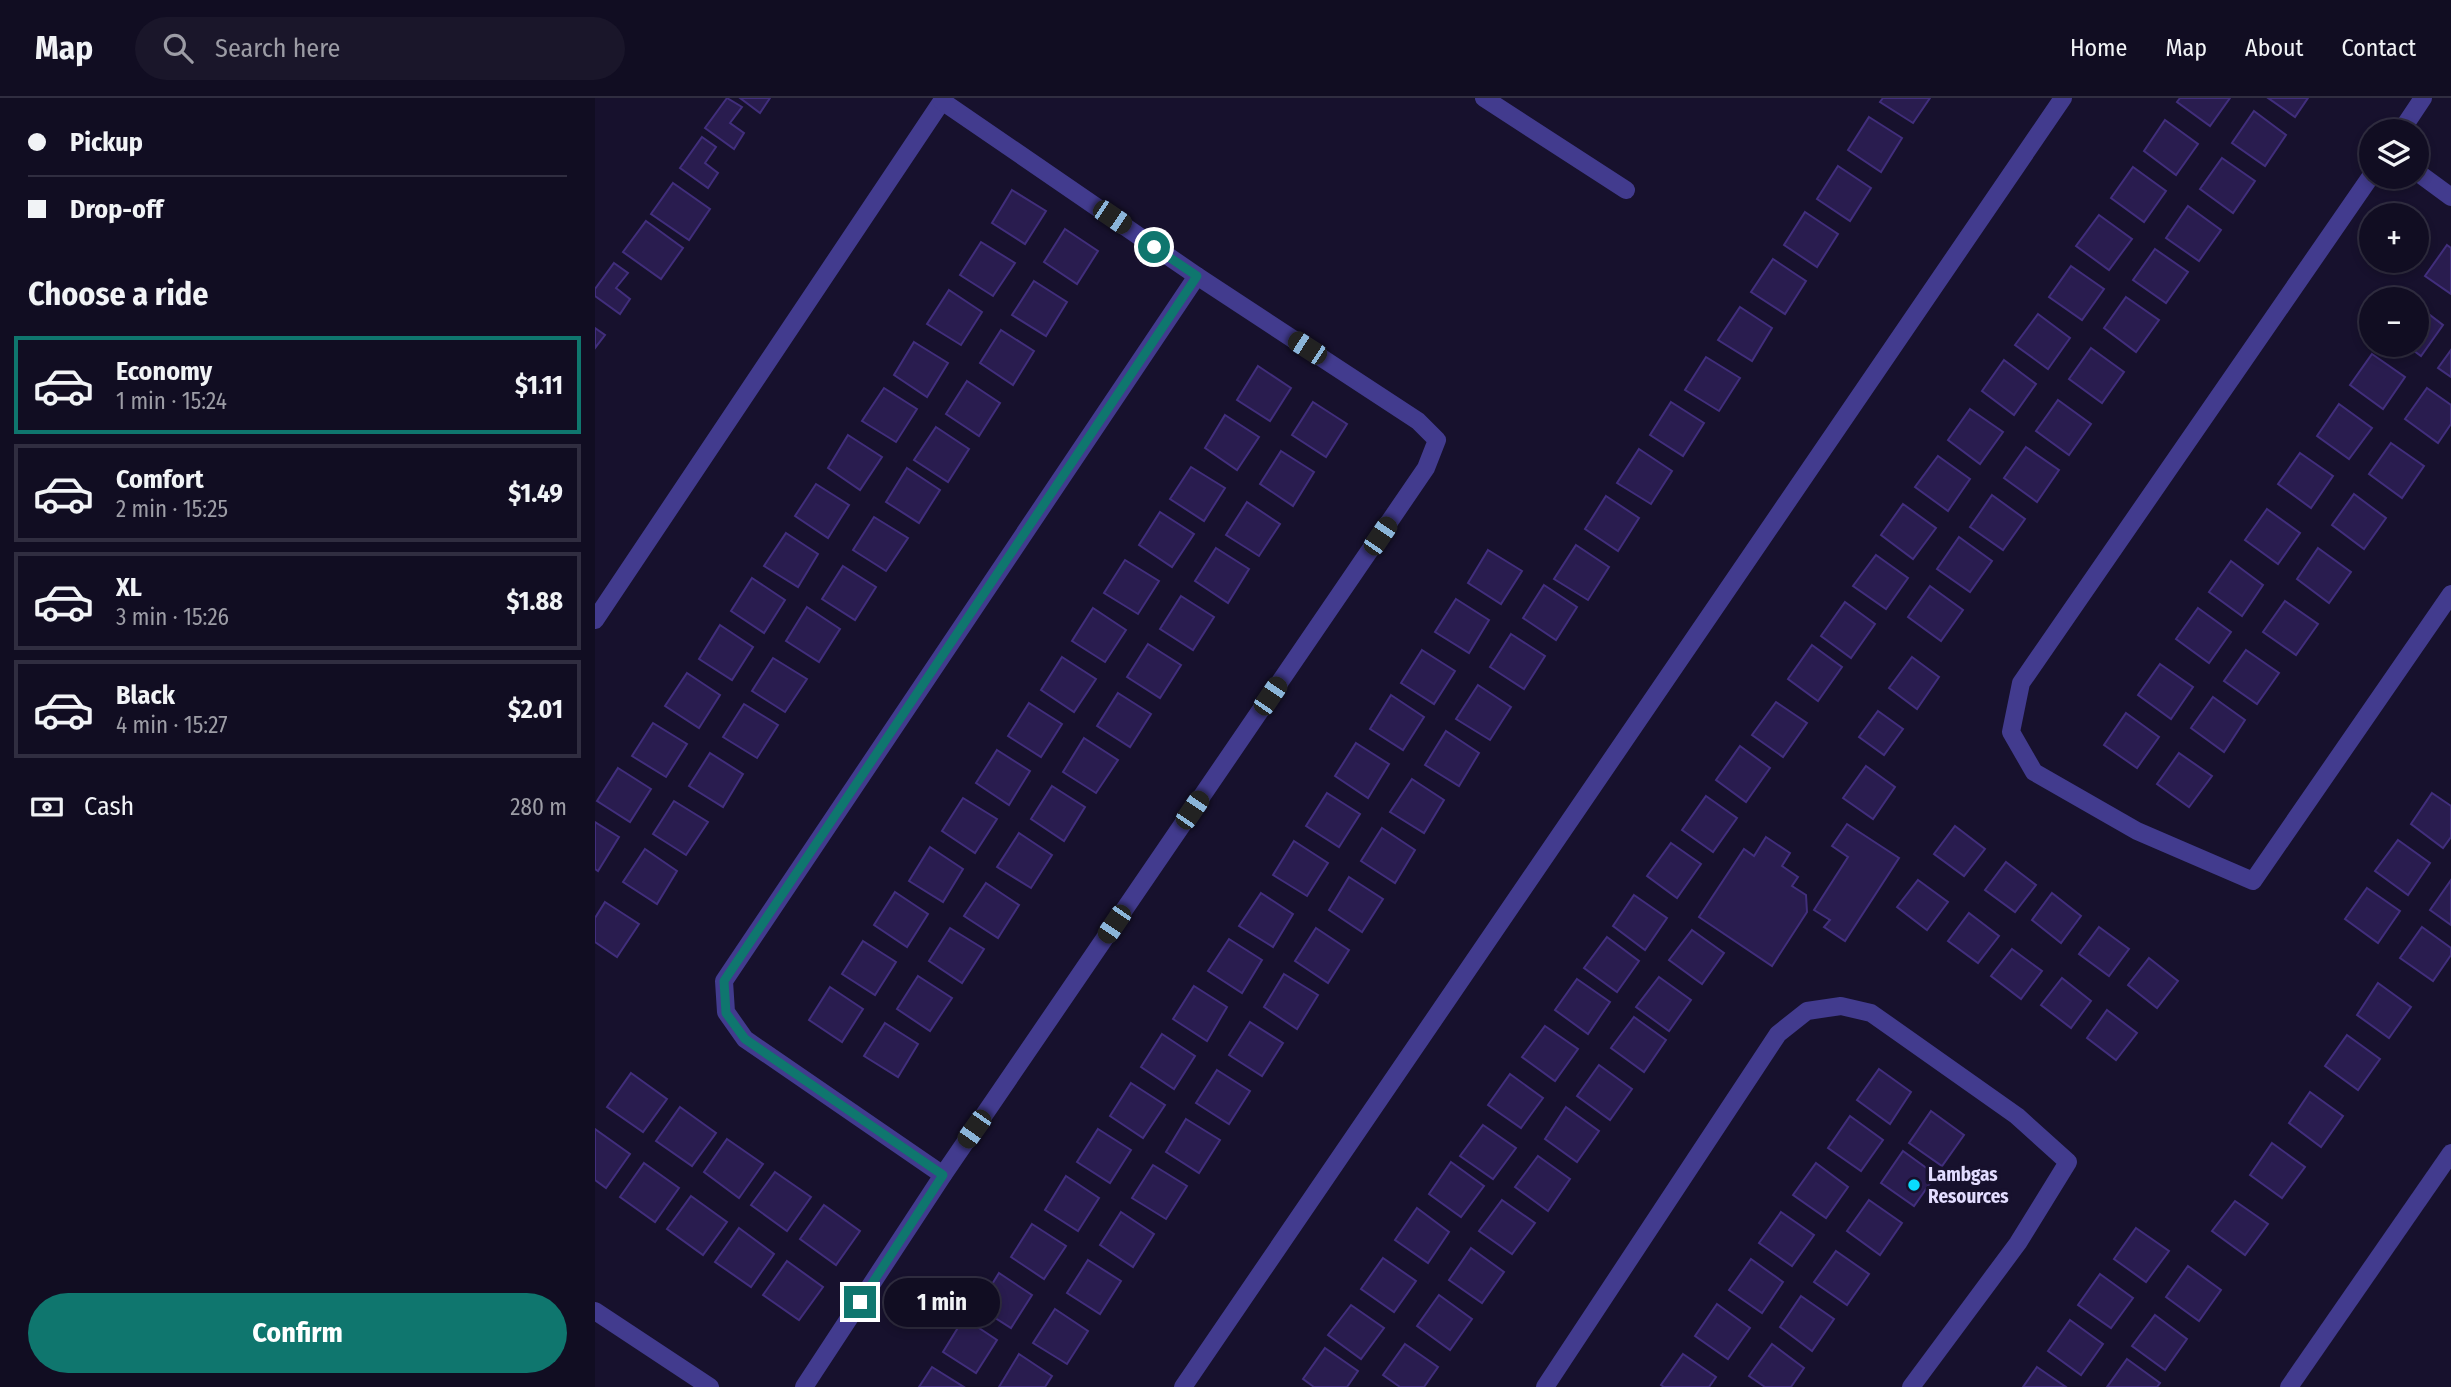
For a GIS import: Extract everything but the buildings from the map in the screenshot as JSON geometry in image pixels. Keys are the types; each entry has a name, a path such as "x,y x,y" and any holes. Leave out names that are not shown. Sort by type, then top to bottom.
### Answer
{"street":[{"path":"1485,98 1626,190"},
{"path":"1182,1387 2063,98"},
{"path":"2409,119 2423,98"},
{"path":"595,620 943,100 1197,276 1418,421 1437,440 1426,468 943,1175 804,1387"},
{"path":"2429,181 2451,197"},
{"path":"2362,189 2021,683 2011,732 2034,772 2137,831 2253,881 2451,594"},
{"path":"943,1175 745,1039 726,1013 724,981 1197,276"},
{"path":"1545,1387 1777,1034 1807,1011 1841,1006 1871,1013 2017,1116 2068,1163 2018,1243 1911,1387"},
{"path":"2289,1387 2451,1153"},
{"path":"595,1311 711,1387"}],"place":[{"name":"Lambgas Resources","path":"1914,1185"}],"route":[{"path":"860,1302 943,1175 745,1039 726,1013 724,981 1197,276 1154,247"}]}
